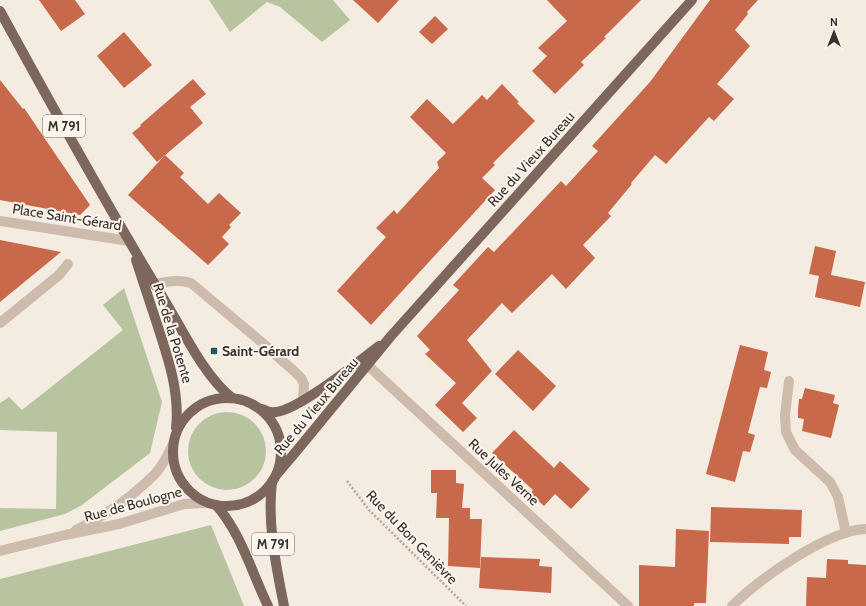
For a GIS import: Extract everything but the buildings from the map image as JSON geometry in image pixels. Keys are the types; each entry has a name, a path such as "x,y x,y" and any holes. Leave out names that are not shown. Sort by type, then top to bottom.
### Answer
{"main road":[{"name":"Rue du Vieux Bureau","path":"274,478 365,362 391,336 688,2"},
{"name":"Rue de la Potente","path":"0,11 154,284 204,366 220,387 232,398"},
{"name":"Rue de la Potente","path":"129,241 163,342 175,390 178,414 174,440"},
{"name":"Rue du Vieux Bureau","path":"258,408 276,412 282,411 303,400 365,362"},
{"path":"232,398 249,402 264,412 273,424 279,438 281,452 274,478 263,493 251,501 237,506 212,504 190,493 178,477 172,458 174,440 183,420 195,408 205,402 215,399 232,398"},
{"name":"M 791","path":"274,478 270,500 270,521 284,606"},
{"name":"M 791","path":"212,504 223,513 234,532 268,606"}],"street":[{"name":"Place Saint-Gérard","path":"0,221 129,241"},
{"path":"0,323 59,275 68,264"},
{"path":"154,284 176,280 183,280 191,283 259,340 301,378 304,384 303,400"},
{"name":"Rue Jules Verne","path":"365,362 628,606"},
{"path":"789,381 785,415 786,432 794,450 830,482 838,497 846,533"},
{"name":"Rue de Boulogne","path":"65,535 95,520 136,491 164,462 174,440"},
{"name":"Rue de Boulogne","path":"0,551 65,535 119,524 184,504 212,504"},
{"path":"732,606 753,587 810,549 846,533 866,529"}],"path":[{"name":"Rue du Bon Genièvre","path":"347,481 369,510 466,606"}],"green space":[{"path":"209,0 333,0 350,20 322,42 280,7 267,2 230,32"},
{"path":"124,288 162,402 150,453 82,505 65,514 0,531 0,508 56,509 57,432 0,430 0,403 9,397 22,410 123,330 103,305"},
{"path":"227,412 242,415 255,423 263,436 266,451 263,466 255,479 242,487 227,490 212,487 199,479 191,466 188,451 191,436 199,423 212,415"},
{"path":"211,525 244,606 0,606 0,579"}],"place":[{"name":"Saint-Gérard","path":"214,351"}]}
